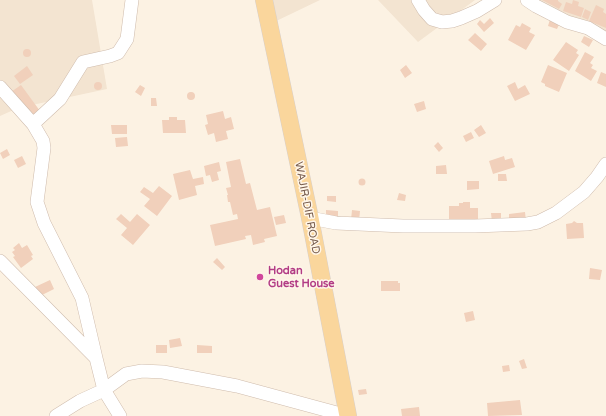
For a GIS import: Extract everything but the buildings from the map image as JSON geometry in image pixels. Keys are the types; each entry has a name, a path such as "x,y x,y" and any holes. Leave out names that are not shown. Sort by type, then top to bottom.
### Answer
{"main road":[{"name":"WAJIR-DIF ROAD","path":"264,0 310,218 348,416"}],"street":[{"path":"33,124 60,99 83,62 118,53 126,39 132,0"},
{"path":"418,0 432,19 442,22 461,18 477,11 495,0"},
{"path":"527,0 567,22 588,28 606,39"},
{"path":"0,87 40,134 44,148 37,202 44,223 82,298 104,390 120,416"},
{"path":"310,218 336,224 403,226 475,226 527,224 538,222 556,213 584,192 606,164"},
{"path":"0,261 96,358"},
{"path":"56,416 80,401 104,390 126,374 142,371 163,372 236,386 348,416"}],"shaded area":[{"path":"0,0 92,0 107,89 18,108 0,116"},
{"path":"261,0 320,0 270,24"},
{"path":"378,0 475,0 418,42"},
{"path":"520,0 606,0 606,35"}],"place":[{"name":"Hodan Guest House","path":"260,277"}]}
